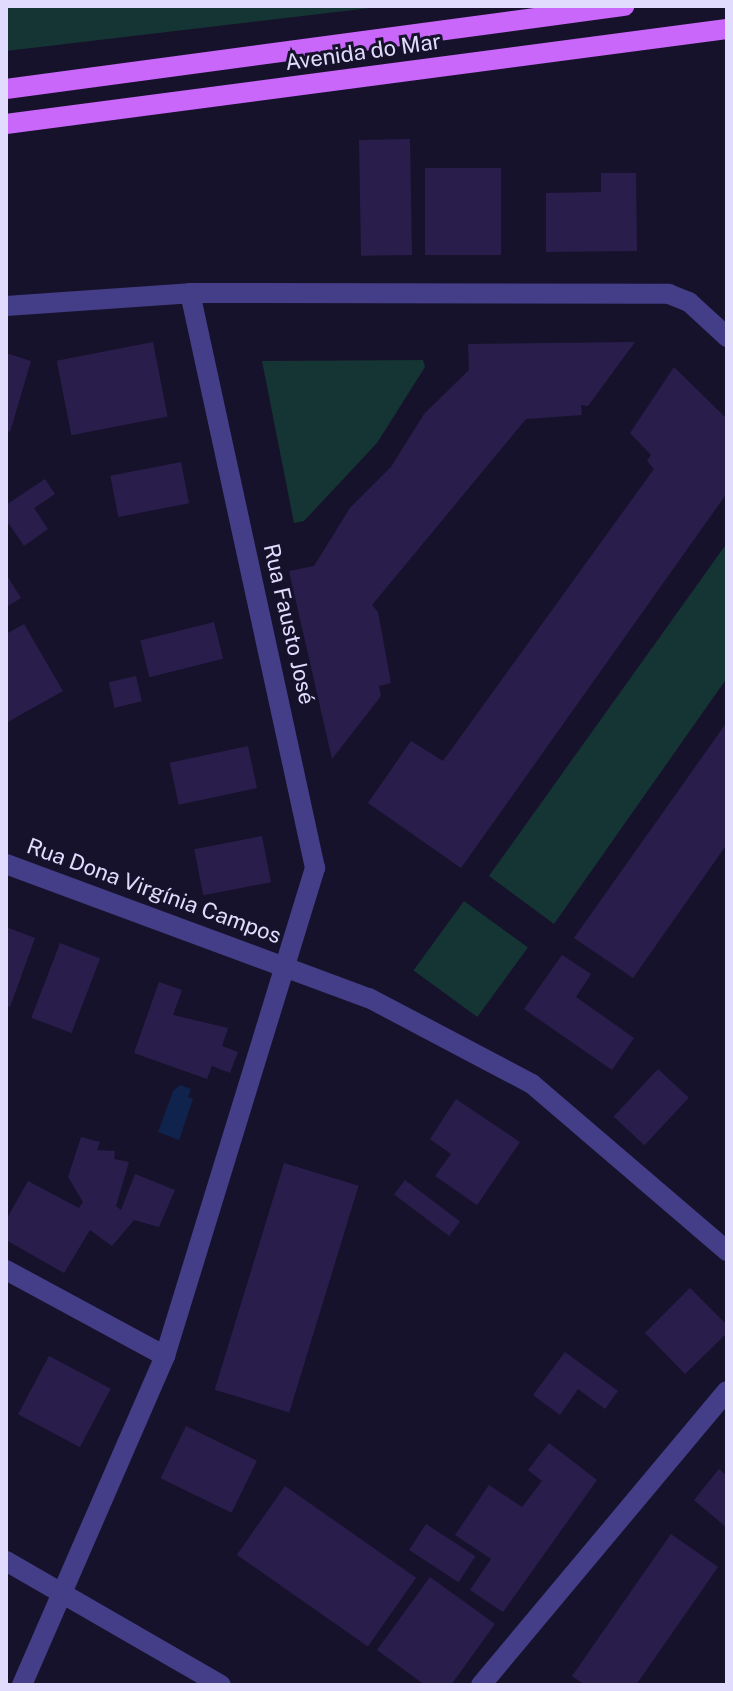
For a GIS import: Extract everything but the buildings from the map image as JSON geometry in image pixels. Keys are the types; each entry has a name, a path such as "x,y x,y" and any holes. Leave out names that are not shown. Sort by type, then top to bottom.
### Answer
{"main road":[{"name":"Avenida do Mar","path":"6,89 624,6"},
{"name":"Avenida do Mar","path":"6,124 727,29"}],"street":[{"path":"6,306 190,293 669,294 689,302 727,337"},
{"name":"Rua Fausto José","path":"22,1685 165,1356 315,868 190,293"},
{"name":"Rua Dona Virgínia Campos","path":"6,864 286,964 369,998 532,1084 727,1251"},
{"path":"6,1270 165,1356"},
{"path":"481,1685 727,1391"},
{"path":"6,1561 221,1685"}],"green space":[{"path":"6,6 387,6 6,51"},
{"path":"423,360 425,367 377,443 304,521 294,523 262,361"},
{"path":"727,543 727,678 554,924 489,876"},
{"path":"464,901 528,947 477,1017 413,971"}],"water":[{"path":"180,1085 191,1089 188,1097 193,1099 179,1140 158,1132 173,1091"}]}
